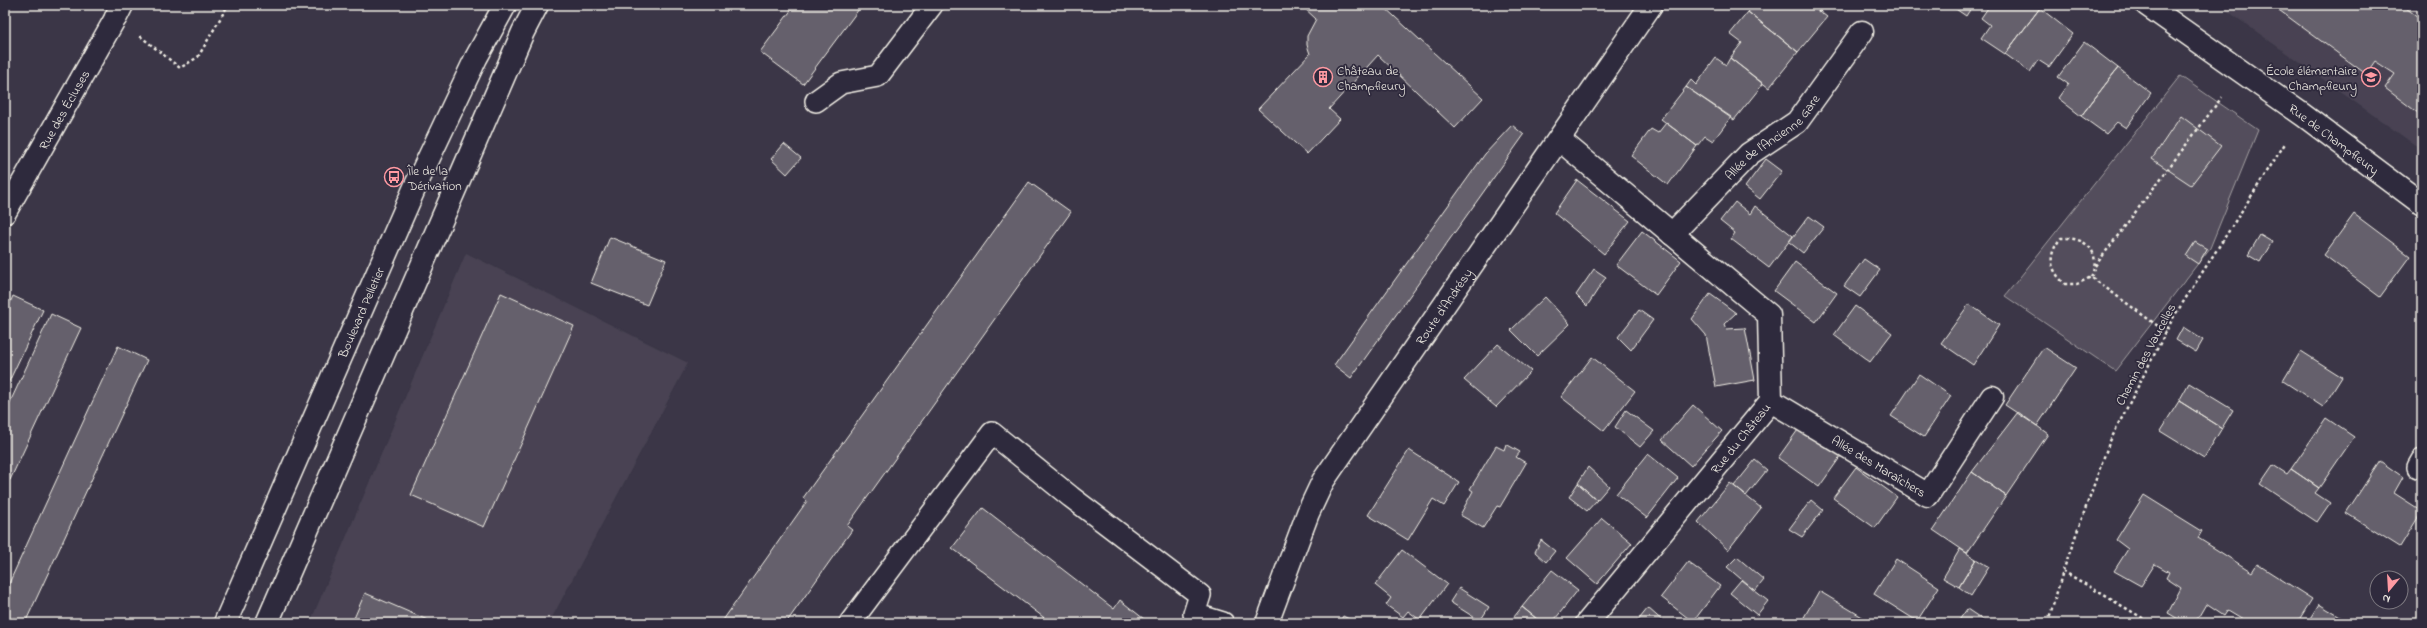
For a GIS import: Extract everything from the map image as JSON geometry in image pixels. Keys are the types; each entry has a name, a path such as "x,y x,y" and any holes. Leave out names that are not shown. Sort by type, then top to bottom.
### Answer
{"street":[{"name":"Boulevard Pelletier","path":"225,623 415,187 476,58 505,5"},
{"path":"267,623 518,44 537,5"},
{"name":"Route d'Andrésy","path":"1267,623 1305,520 1323,480 1560,140 1651,5"},
{"name":"Rue de Champfleury","path":"2147,5 2303,115 2422,204"},
{"name":"Allée de l'Ancienne Gare","path":"1672,234 1750,154 1797,122 1862,32"},
{"name":"Rue du Château","path":"1560,140 1769,315 1771,400 1587,623"},
{"name":"Allée des Maraîchers","path":"1771,400 1928,495 1992,397"}],"lane":[{"path":"816,101 841,83 878,76 932,5"},
{"name":"Rue des Écluses","path":"5,213 119,11"},
{"path":"850,623 992,433 1071,497 1200,595 1192,619 1223,623"}],"path":[{"path":"119,11 180,68 198,57 228,5"},
{"path":"2095,266 2094,253 2086,243 2074,237 2061,238 2055,246 2051,267 2055,276 2065,284 2077,284 2090,277 2095,266 2240,71"},
{"name":"Chemin des Vaucelles","path":"2048,623 2063,571 2109,443 2166,332 2303,115"},
{"path":"2090,277 2166,332"},
{"path":"2063,571 2151,623"}],"shaded area":[{"name":"École élémentaire Champfleury","path":"2219,5 2422,5 2422,150"},
{"path":"2180,76 2258,130 2210,248 2115,371 2005,296"},
{"path":"466,253 688,363 549,623 310,623"}],"building":[{"path":"795,5 862,5 803,84 760,52"},
{"name":"Château de Champfleury","path":"1301,5 1382,5 1483,98 1455,128 1378,55 1329,109 1340,119 1307,154 1258,109 1310,54 1307,45 1307,36 1316,19"},
{"path":"1754,5 1811,5 1827,17 1798,52 1748,12"},
{"path":"1811,5 1825,5 1819,12"},
{"path":"1950,5 1973,5 1966,16"},
{"path":"1990,5 2035,5 2040,8 2005,54 1981,38 1990,25 1981,18"},
{"path":"2272,5 2402,5 2422,20 2422,116 2385,88 2395,74 2375,61 2366,74"},
{"path":"2040,8 2073,34 2049,67 2038,60 2030,72 2005,54"},
{"path":"1748,12 1798,52 1769,88 1730,58 1742,43 1730,34"},
{"path":"2084,42 2118,68 2081,116 2058,98 2068,84 2058,77"},
{"path":"1716,58 1726,65 1730,58 1763,84 1734,120 1686,87 1691,80 1696,85"},
{"path":"2118,68 2151,93 2126,128 2117,122 2106,134 2081,116"},
{"path":"1686,87 1731,117 1713,141 1705,136 1697,146 1661,119"},
{"path":"2181,116 2221,146 2191,185 2152,159"},
{"path":"1666,123 1697,146 1668,185 1631,156 1651,129 1658,133"},
{"path":"1512,125 1524,135 1351,378 1334,365 1485,154"},
{"path":"784,144 801,158 787,174 771,159"},
{"path":"1766,159 1782,171 1760,199 1745,187"},
{"path":"1577,180 1630,221 1604,254 1554,213"},
{"path":"1029,182 1071,212 847,526 852,530 786,623 721,623 807,501 803,498"},
{"path":"1735,202 1750,214 1755,206 1793,236 1769,268 1731,239 1735,233 1720,221"},
{"path":"2354,214 2410,256 2380,297 2324,255"},
{"path":"1809,216 1824,227 1803,253 1789,242"},
{"path":"1642,231 1681,261 1656,295 1616,265"},
{"path":"2260,235 2272,242 2260,262 2248,255"},
{"path":"610,237 666,260 647,305 591,283"},
{"path":"2195,242 2207,249 2198,264 2186,256"},
{"path":"1864,259 1880,270 1860,297 1844,286"},
{"path":"1795,262 1837,293 1816,322 1774,291"},
{"path":"1594,269 1606,277 1587,306 1576,295"},
{"path":"501,293 574,326 484,527 411,495"},
{"path":"1710,294 1736,313 1724,324 1726,329 1745,328 1755,380 1716,387 1706,335 1692,319"},
{"path":"13,296 43,310 5,390 5,314"},
{"path":"1545,297 1570,324 1537,356 1511,330"},
{"path":"1969,304 1999,325 1973,365 1941,343"},
{"path":"1855,306 1892,333 1870,362 1834,335"},
{"path":"1639,310 1653,320 1631,350 1618,337"},
{"path":"51,314 81,328 10,480 5,478 5,413"},
{"path":"2183,327 2203,340 2196,352 2176,340"},
{"path":"1498,344 1531,371 1496,407 1464,380"},
{"path":"118,346 147,360 25,623 5,623 5,592"},
{"path":"2044,347 2076,368 2037,426 2005,405"},
{"path":"2301,351 2342,377 2323,407 2283,381"},
{"path":"1592,357 1635,391 1604,431 1561,397"},
{"path":"1919,374 1951,396 1924,437 1891,416"},
{"path":"2189,383 2233,410 2222,428 2179,401"},
{"path":"2179,401 2222,428 2204,458 2160,431"},
{"path":"1693,405 1722,431 1691,466 1662,440"},
{"path":"1626,410 1654,431 1640,447 1615,427"},
{"path":"2018,412 2048,434 2006,496 1972,472"},
{"path":"2326,418 2354,437 2319,488 2291,469"},
{"path":"1800,427 1841,456 1819,487 1778,458"},
{"path":"1506,444 1520,452 1516,457 1526,463 1500,507 1497,506 1483,528 1460,515 1473,491 1470,489 1496,446 1504,450"},
{"path":"1409,450 1459,482 1444,506 1433,499 1408,540 1368,515"},
{"path":"1648,454 1678,478 1647,518 1616,494"},
{"path":"1755,460 1767,470 1746,496 1734,486"},
{"path":"2380,461 2403,477 2394,493 2422,511 2400,547 2346,513"},
{"path":"2273,465 2287,474 2291,469 2319,488 2315,493 2330,503 2317,522 2260,484"},
{"path":"1588,467 1609,486 1597,500 1578,483"},
{"path":"1856,467 1897,497 1875,528 1833,498"},
{"path":"1972,472 2006,496 1967,553 1933,530"},
{"path":"1578,483 1597,500 1587,511 1569,497"},
{"path":"1730,483 1761,508 1728,550 1698,522"},
{"path":"2144,495 2202,531 2198,538 2252,572 2257,564 2312,599 2297,623 2241,623 2243,619 2228,610 2224,616 2206,604 2195,623 2185,623 2168,613 2181,588 2166,578 2169,572 2155,564 2141,586 2114,571 2128,549 2116,540"},
{"path":"1811,500 1823,510 1802,537 1789,529"},
{"path":"983,508 1114,609 1120,600 1149,623 1051,623 952,548"},
{"path":"1602,518 1632,543 1597,584 1567,558"},
{"path":"1541,540 1555,551 1546,562 1535,552"},
{"path":"1960,549 1976,559 1959,587 1943,578"},
{"path":"1402,550 1447,584 1420,620 1408,611 1403,617 1386,605 1391,598 1375,585"},
{"path":"1737,557 1764,580 1755,591 1727,567"},
{"path":"1896,559 1939,587 1917,621 1874,594"},
{"path":"1976,559 1989,567 1971,596 1959,587"},
{"path":"1688,562 1720,586 1693,622 1661,597"},
{"path":"1552,570 1578,590 1552,623 1542,623 1522,607"},
{"path":"1741,580 1768,601 1757,615 1730,593"},
{"path":"1459,588 1489,607 1480,621 1450,602"},
{"path":"1819,591 1864,618 1861,623 1809,623 1803,619"},
{"path":"365,593 432,622 432,623 352,623"},
{"path":"2319,604 2350,623 2307,623"},
{"path":"1522,607 1542,623 1509,623"},
{"path":"1648,608 1665,623 1636,623"},
{"path":"1967,609 1988,623 1957,623"},
{"path":"1343,616 1357,623 1339,623"}],"place":[{"name":"Château de Champfleury","path":"1323,77"},
{"name":"École élémentaire Champfleury","path":"2371,77"},
{"name":"Île de la Dérivation","path":"394,177"}]}
